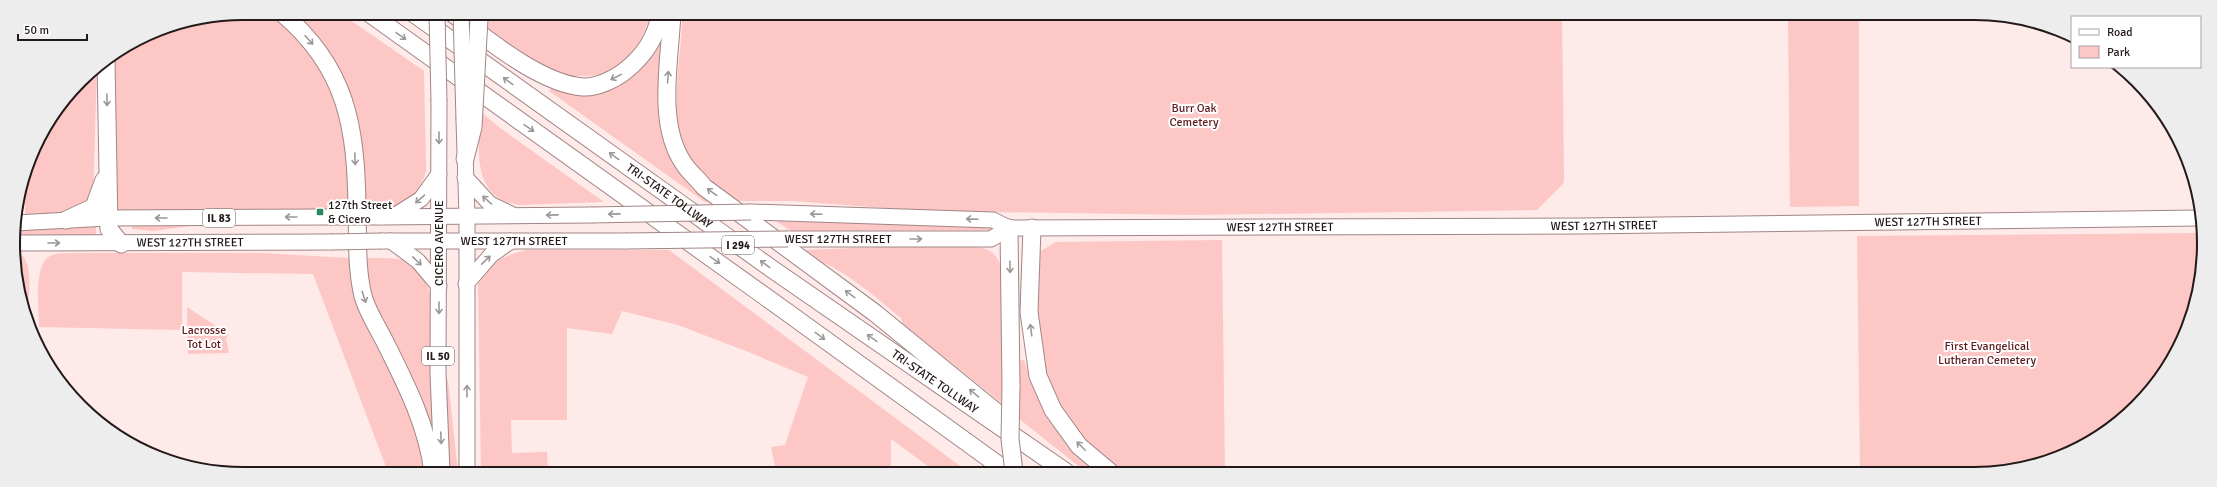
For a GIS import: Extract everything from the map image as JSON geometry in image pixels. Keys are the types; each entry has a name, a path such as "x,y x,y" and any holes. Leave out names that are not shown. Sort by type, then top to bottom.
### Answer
{"highway":[{"path":"289,20 312,42 330,68 348,115 355,150 357,258 363,298 414,399 426,438 432,467"},
{"name":"TRI-STATE TOLLWAY","path":"379,20 1001,467"},
{"name":"TRI-STATE TOLLWAY","path":"423,20 772,269 1060,467"},
{"path":"461,20 503,51 557,82 584,87 619,76 635,64 649,48 659,20"},
{"path":"465,159 479,20"},
{"path":"672,20 667,118 672,140 684,164 704,187 875,313 1061,467"},
{"path":"106,67 108,218 109,229 121,244"},
{"path":"66,220 94,207 102,190 108,164"},
{"path":"1009,228 1011,387 1010,439 1013,467"},
{"path":"1032,228 1029,312 1038,376 1053,410 1079,446 1104,467"}],"main road":[{"name":"CICERO AVENUE","path":"437,20 439,102 438,373 442,467"},
{"path":"461,20 468,124"},
{"name":"IL 50","path":"465,159 467,216 467,467"},
{"path":"387,217 421,199 439,174"},
{"path":"465,177 490,204 514,216"},
{"name":"WEST 127TH STREET","path":"21,223 108,218 514,216 751,212 993,220 1009,228 1581,226 2196,218"},
{"name":"WEST 127TH STREET","path":"20,243 121,244 386,241 991,239 1009,228"},
{"path":"386,241 418,261 439,286"},
{"path":"466,284 491,255 511,241"}],"green space":[{"path":"229,20 278,20 300,42 312,58 331,92 338,110 344,130 348,158 349,209 118,213 116,208 113,62 132,50 158,37 200,24"},
{"path":"296,20 350,20 424,71 426,171 422,183 416,193 410,199 395,206 363,208 361,147"},
{"path":"486,20 649,20 635,49 627,59 607,72 595,75 580,76 565,75 550,70 486,29"},
{"name":"Burr Oak Cemetery","path":"682,20 1562,20 1564,179 1563,184 1537,210 1194,215 924,211 792,201 731,201 696,168 686,152 680,133 677,114 677,93"},
{"path":"1788,20 1859,20 1859,206 1790,207"},
{"path":"662,31 660,105 713,202 705,202 549,91 552,88 564,91 595,91"},
{"path":"97,74 93,199 69,213 25,214 25,196 32,172 43,145 66,107 85,85"},
{"path":"481,112 500,128 604,202 519,205 503,200 492,193 485,182 479,155"},
{"path":"776,221 994,225 995,230 791,231"},
{"path":"190,224 190,226 153,231 132,229 132,225"},
{"path":"96,225 96,236 20,237 21,227"},
{"name":"First Evangelical Lutheran Cemetery","path":"2197,233 2197,258 2193,287 2185,315 2167,355 2151,380 2132,402 2098,429 2059,450 2017,463 1988,467 1860,467 1857,236"},
{"path":"1222,240 1225,467 1112,467 1088,446 1067,420 1040,363 1035,333 1039,252 1056,242"},
{"path":"882,247 974,247 989,250 998,259 1002,269 1004,405 903,324 901,318 869,292 833,267 809,259 803,250"},
{"path":"527,250 669,250 961,467 929,467 891,439 891,467 775,467 771,447 785,445 808,377 678,325 622,311 612,334 567,328 567,420 511,420 512,453 547,452 548,467 481,467 478,284 486,270 491,265 512,254"},
{"path":"20,253 26,262 29,271 28,302 24,287"},
{"path":"260,253 349,258 351,278 356,297 370,334 407,405 418,438 425,467 386,467 313,274 182,272 182,330 39,327 38,288 41,268 50,256 60,254"},
{"path":"362,258 389,258 409,262 416,267 428,286 432,302 436,447 374,309"},
{"name":"Lacrosse Tot Lot","path":"187,307 228,334 226,340 229,353 188,354"},
{"path":"1024,360 1037,393 1052,421 1071,447 1091,467 1080,467 1018,418 1018,361"},
{"path":"446,380 448,380 457,467 448,467"}],"place":[{"name":"127th Street & Cicero","path":"320,212"}]}
